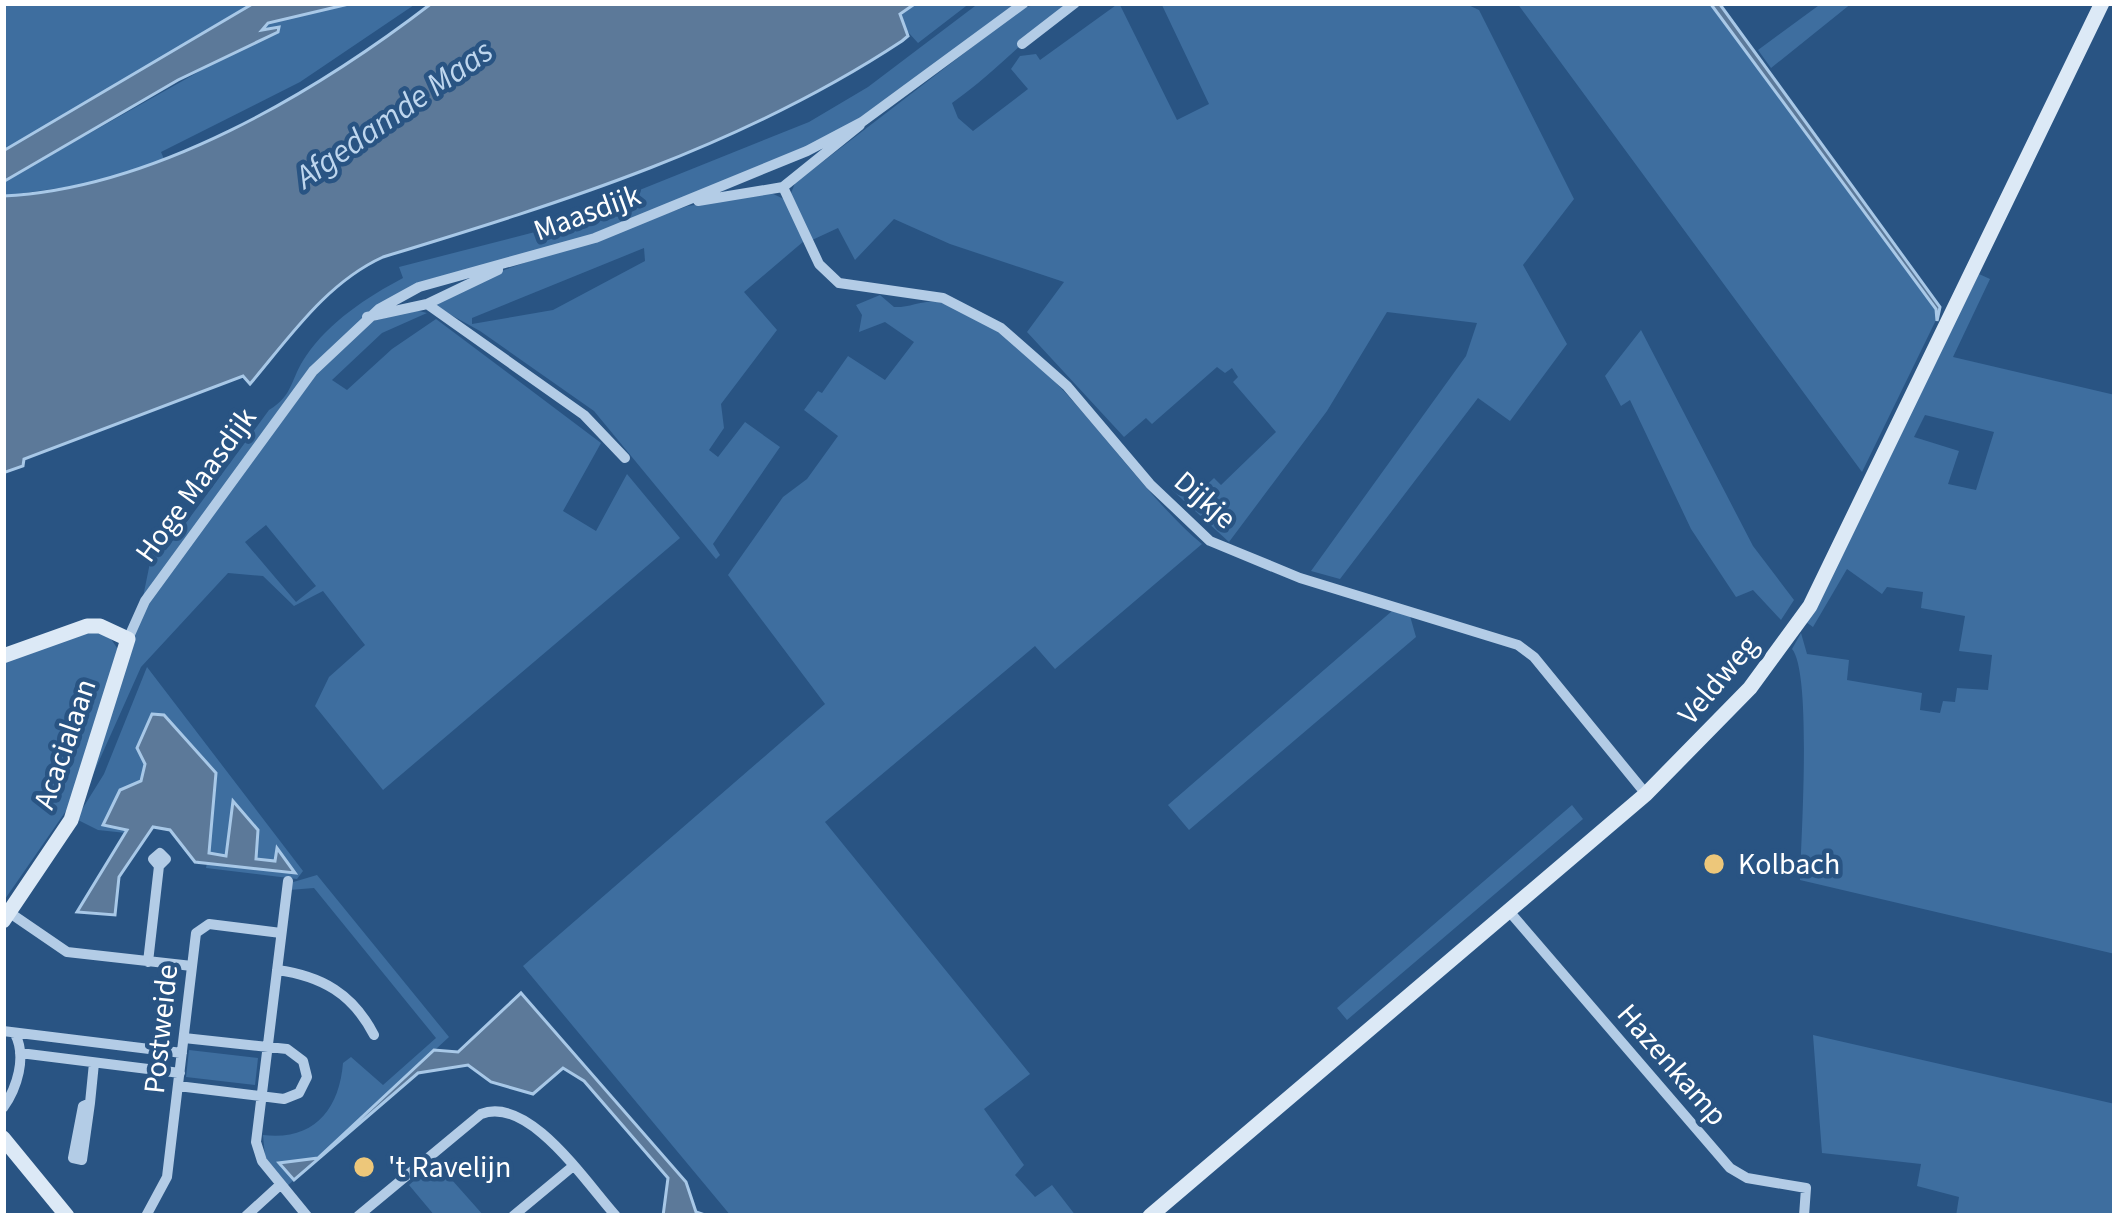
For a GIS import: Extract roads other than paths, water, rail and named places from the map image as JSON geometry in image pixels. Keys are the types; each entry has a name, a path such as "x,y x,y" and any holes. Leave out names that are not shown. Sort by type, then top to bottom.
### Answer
{"street":[{"name":"Maasdijk","path":"689,201 783,188 862,122 1024,3 1038,3"},
{"path":"1022,44 1075,3"},
{"name":"Veldweg","path":"1150,1216 1646,794 1750,688 1810,606 2102,3"},
{"name":"Maasdijk","path":"367,317 419,287 501,267 689,201 862,122"},
{"name":"Dijkje","path":"783,188 819,264 839,283 943,298 1001,328 1067,386 1150,484 1210,541 1300,578 1518,645 1534,657 1646,794"},
{"name":"Maasdijk","path":"427,304 491,277 501,267"},
{"path":"367,317 427,304 584,415 625,458"},
{"name":"Hoge Maasdijk","path":"128,639 146,601 293,399 336,345 367,317"},
{"path":"3,656 87,626 100,626 128,639"},
{"name":"Acacialaan","path":"6,917 71,820 128,639"},
{"path":"148,962 159,866"},
{"path":"288,880 258,1152 307,1216"},
{"name":"Hazenkamp","path":"1508,910 1730,1168 1747,1178 1806,1188 1804,1216"},
{"path":"6,917 55,949 192,967"},
{"name":"Postweide","path":"146,1216 167,1177 200,926 281,933"},
{"path":"277,970 330,985 352,1001 374,1035"},
{"path":"9,1033 182,1053"},
{"path":"3,1108 15,1091 20,1053 9,1033"},
{"path":"20,1053 94,1062 262,1096 290,1098 299,1093 307,1076 297,1054 184,1038"},
{"path":"86,1042 94,1062 90,1103"},
{"path":"94,1062 106,1044"},
{"path":"358,1216 488,1111 521,1114 616,1216"},
{"path":"3,1138 67,1216"},
{"path":"513,1216 572,1167"},
{"path":"246,1216 280,1185"}],"water":[{"path":"254,3 353,3 268,23 262,30 279,27 278,32 178,80 3,182 3,151"},
{"name":"Afgedamde Maas","path":"432,3 916,3 900,14 908,36 902,41 779,111 650,168 383,257 363,268 310,313 250,384 243,376 24,459 23,466 3,473 3,196 117,176 230,131 337,70"},
{"path":"1710,3 1719,3 1940,307 1937,321 1936,309"},
{"path":"152,714 164,715 216,773 209,853 226,856 233,801 258,830 256,859 275,861 277,848 295,873 195,862 170,830 153,827 119,877 115,915 77,912 127,830 103,825 120,790 141,781 145,764 137,748"},
{"path":"521,993 686,1182 696,1212 708,1216 663,1216 668,1178 584,1081 563,1068 533,1094 491,1082 468,1065 418,1073 294,1180 279,1163 318,1158 434,1050 458,1052"}],"place":[{"name":"Kolbach","path":"1714,864"},
{"name":"'t Ravelijn","path":"364,1167"}]}
